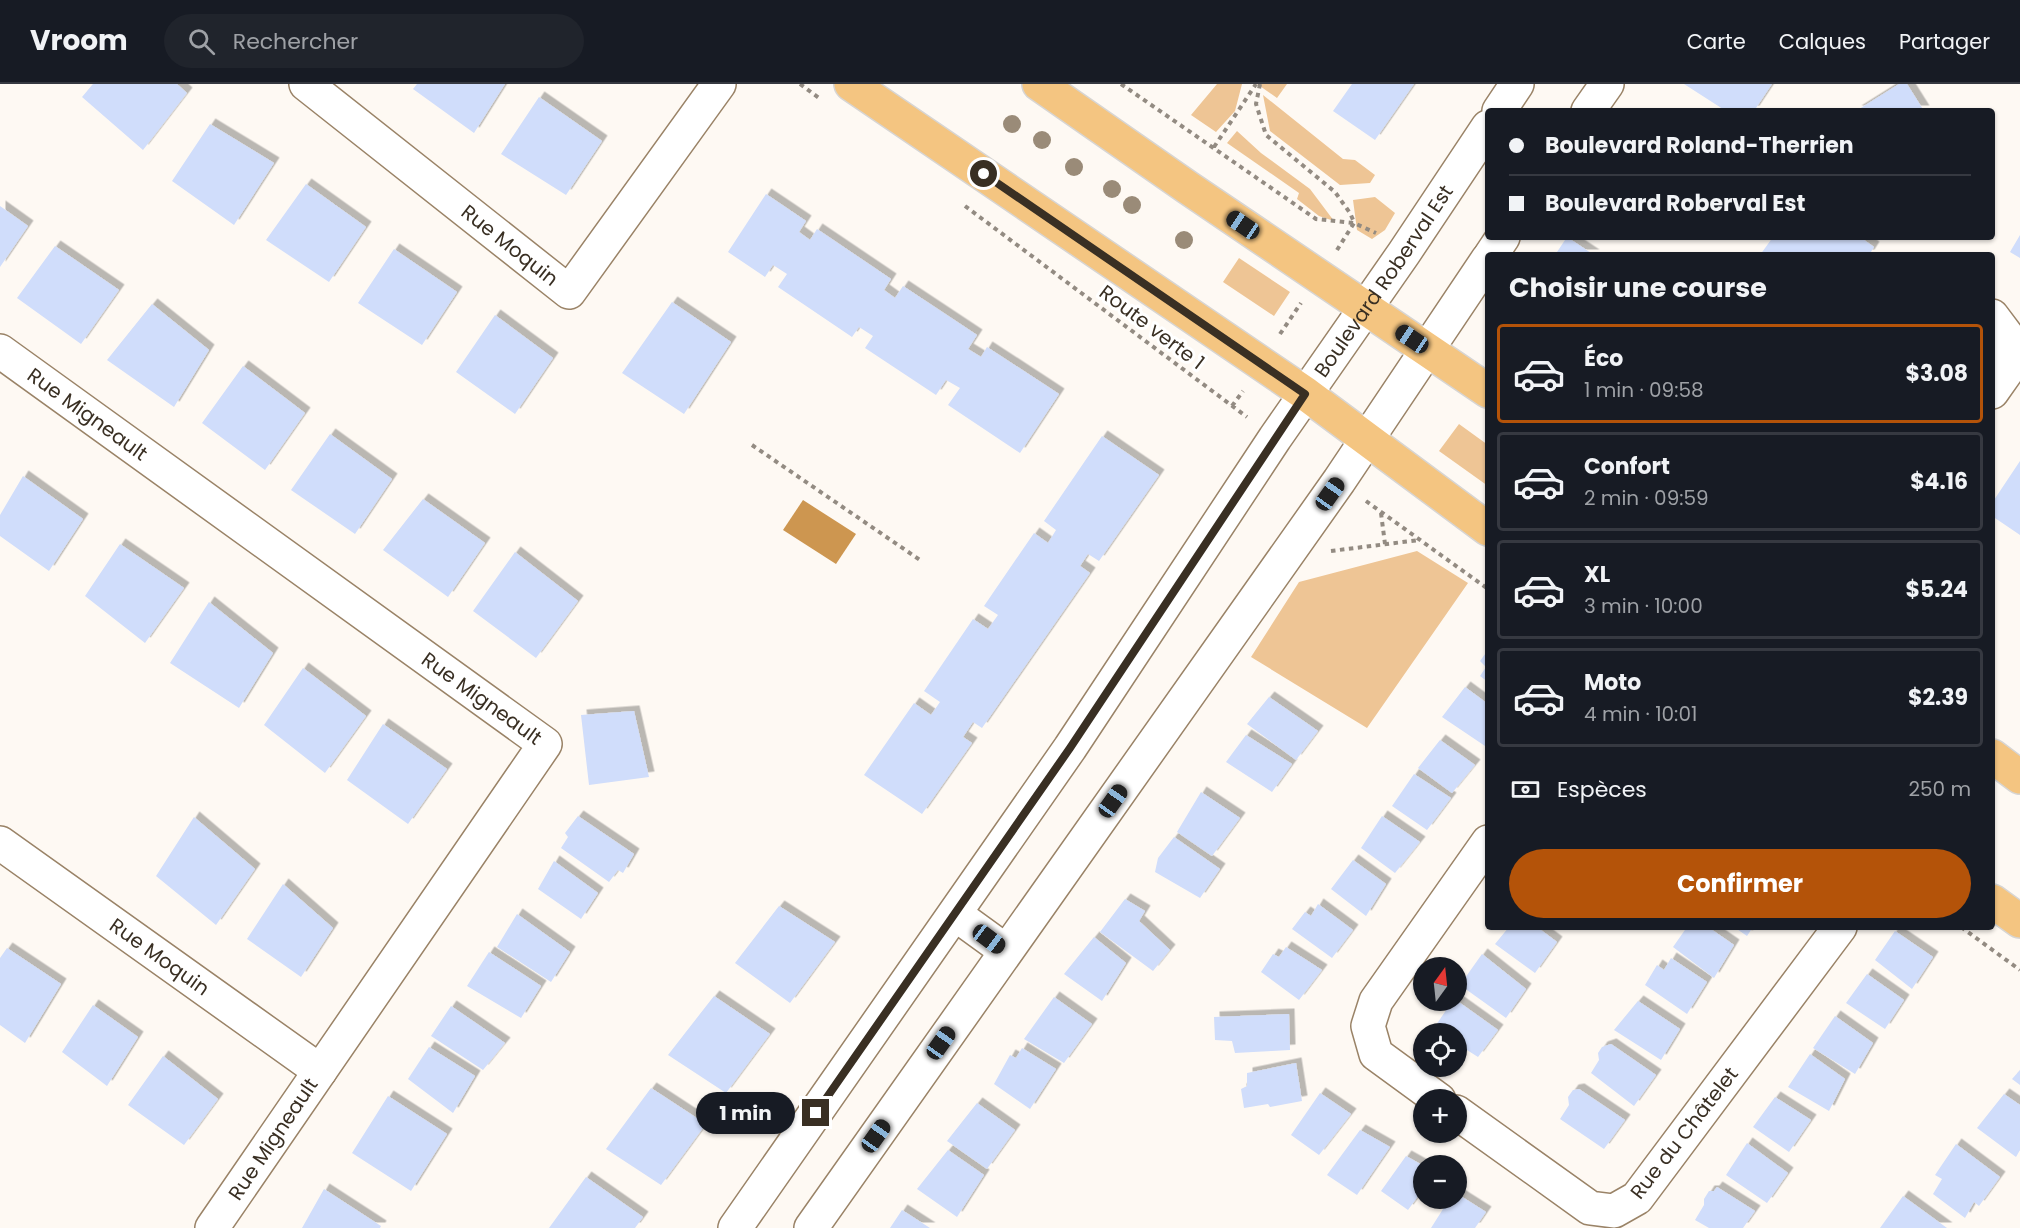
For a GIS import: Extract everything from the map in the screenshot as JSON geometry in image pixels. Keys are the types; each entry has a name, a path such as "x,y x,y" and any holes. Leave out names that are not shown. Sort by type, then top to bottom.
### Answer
{"main road":[{"path":"851,84 1305,394 1485,527"},
{"path":"1039,84 1485,389"},
{"path":"1995,758 2020,777"},
{"path":"1995,903 2020,921"}],"street":[{"name":"Rue Moquin","path":"306,84 569,292 719,84"},
{"path":"1501,108 1516,84"},
{"path":"1590,108 1607,84"},
{"name":"Boulevard Roberval Est","path":"735,1228 1070,748 1275,438 1485,131"},
{"path":"811,1228 1368,440 1485,263"},
{"path":"1995,320 2010,340 2009,368 1995,388"},
{"name":"Rue Migneault","path":"0,351 545,744 212,1228"},
{"name":"Rue Moquin","path":"0,843 320,1071"},
{"path":"1424,1089 1376,1054 1368,1026 1376,1001 1485,846"},
{"path":"955,914 1006,951"},
{"name":"Rue du Châtelet","path":"1467,1120 1590,1208 1614,1211 1638,1198 1838,930"}],"path":[{"path":"800,84 820,98"},
{"path":"1121,84 1316,219 1354,223 1380,236"},
{"path":"1258,84 1256,104 1266,135 1335,192 1350,213 1354,223"},
{"path":"1214,147 1258,84"},
{"name":"Route verte 1","path":"964,206 1275,438"},
{"path":"1233,406 1354,223"},
{"path":"752,445 920,560"},
{"path":"1339,481 1485,587"},
{"path":"1381,512 1385,544"},
{"path":"1285,557 1420,540"},
{"path":"1965,930 2020,970"}],"shaded area":[{"path":"1217,84 1242,84 1235,111 1216,132 1191,115"},
{"path":"1257,84 1287,84 1277,98"},
{"path":"1263,95 1343,159 1355,160 1375,175 1370,183 1340,185 1270,131"},
{"path":"1237,131 1261,153 1310,189 1334,221 1319,216 1297,199 1299,193 1227,143"},
{"path":"1375,197 1395,213 1385,230 1372,239 1357,230 1353,200"},
{"path":"1239,258 1290,292 1274,316 1223,282"},
{"path":"1459,424 1485,443 1485,484 1439,451"},
{"path":"803,500 856,534 836,564 783,530"},
{"path":"1417,551 1468,583 1367,728 1251,657 1299,582"}],"building":[{"path":"93,84 177,84 187,93 143,150 82,97"},
{"path":"417,84 505,84 474,133 413,89"},
{"path":"1352,84 1414,84 1375,140 1333,111"},
{"path":"1684,84 1772,84 1756,108 1721,108"},
{"path":"1899,84 1907,84 1922,108 1861,108"},
{"path":"539,97 602,141 566,195 501,154"},
{"path":"210,124 274,163 234,225 172,181"},
{"path":"306,184 366,227 329,282 266,240"},
{"path":"766,194 806,221 799,232 810,240 817,229 891,279 884,290 895,298 903,286 977,335 968,349 981,357 987,347 1059,394 1020,453 948,405 960,388 946,380 936,395 865,348 873,336 859,327 852,337 778,287 787,274 773,265 765,277 728,252"},
{"path":"0,206 28,226 0,267"},
{"path":"2020,235 2020,258 2010,252"},
{"path":"1565,240 1572,240 1590,252 1557,252"},
{"path":"1771,240 1864,240 1874,247 1871,252 1762,252"},
{"path":"55,246 119,290 81,344 17,298"},
{"path":"394,249 457,292 422,345 358,303"},
{"path":"672,302 731,342 684,414 622,373"},
{"path":"152,304 209,350 174,407 107,360"},
{"path":"495,315 553,358 515,414 456,372"},
{"path":"243,366 305,413 265,470 202,423"},
{"path":"330,434 392,479 355,534 291,490"},
{"path":"1102,436 1159,475 1099,561 1088,554 1080,566 1090,573 982,728 973,722 963,737 972,743 922,814 864,775 914,703 931,715 940,702 924,691 973,619 988,629 998,615 984,606 1034,533 1048,543 1056,530 1044,521"},
{"path":"2020,461 2020,535 1995,518 1995,498"},
{"path":"23,476 83,519 49,571 0,536 0,515"},
{"path":"423,499 485,543 448,597 383,550"},
{"path":"120,544 184,588 145,643 85,596"},
{"path":"515,552 578,601 536,658 473,611"},
{"path":"209,602 273,653 239,708 170,663"},
{"path":"1485,654 1485,666 1480,661"},
{"path":"303,668 366,716 325,773 264,725"},
{"path":"1485,668 1485,680 1480,676"},
{"path":"1465,687 1485,702 1485,746 1442,717"},
{"path":"1269,697 1318,731 1296,760 1247,724"},
{"path":"634,711 649,777 589,785 581,715"},
{"path":"383,724 447,769 408,824 347,780"},
{"path":"1246,735 1292,764 1272,792 1226,762"},
{"path":"1440,740 1475,765 1452,793 1418,768"},
{"path":"1414,774 1451,798 1427,830 1392,806"},
{"path":"1201,792 1240,818 1212,856 1177,832"},
{"path":"578,816 634,854 623,873 618,870 609,882 561,848 568,837 565,833"},
{"path":"1382,816 1420,842 1395,873 1361,848"},
{"path":"194,817 255,869 216,925 156,876"},
{"path":"1174,837 1220,869 1200,898 1155,872 1158,858"},
{"path":"1353,860 1386,884 1366,916 1331,889"},
{"path":"554,861 598,893 581,919 538,889"},
{"path":"283,884 333,928 301,977 247,939"},
{"path":"1125,899 1145,911 1139,921 1170,950 1153,971 1100,932"},
{"path":"1318,904 1353,930 1332,958 1292,929 1305,912 1311,916"},
{"path":"779,906 835,942 790,1003 735,963"},
{"path":"517,914 570,952 551,982 497,947"},
{"path":"1507,930 1541,930 1557,942 1535,973 1495,944"},
{"path":"1685,930 1712,930 1734,945 1714,978 1673,947"},
{"path":"1738,930 1751,930 1747,936"},
{"path":"1895,931 1933,957 1912,989 1875,960"},
{"path":"1094,937 1126,963 1102,1001 1064,974"},
{"path":"1286,947 1322,970 1299,1000 1261,972 1273,954 1279,957"},
{"path":"7,948 61,984 25,1043 0,1025 0,958"},
{"path":"489,952 541,986 521,1018 467,986"},
{"path":"1482,954 1526,989 1506,1018 1467,990 1467,975"},
{"path":"1671,958 1707,982 1687,1014 1645,985 1657,965 1664,970"},
{"path":"1867,974 1904,1000 1885,1029 1846,1003"},
{"path":"714,996 770,1034 726,1093 668,1055"},
{"path":"1054,997 1092,1024 1064,1063 1024,1039"},
{"path":"1638,1001 1680,1029 1661,1060 1614,1030"},
{"path":"93,1005 138,1037 107,1086 62,1052"},
{"path":"451,1006 505,1043 483,1070 431,1036"},
{"path":"1467,1008 1498,1030 1478,1057 1467,1050 1467,1023 1437,1023 1446,1011 1467,1011"},
{"path":"1289,1014 1290,1050 1235,1053 1232,1041 1215,1040 1214,1017"},
{"path":"1835,1016 1873,1043 1855,1074 1813,1048"},
{"path":"1611,1044 1656,1075 1634,1106 1591,1073 1599,1060 1598,1053 1602,1047"},
{"path":"429,1047 475,1076 453,1113 408,1079"},
{"path":"1022,1048 1056,1069 1030,1109 994,1084 1010,1055 1016,1058"},
{"path":"1810,1054 1845,1079 1829,1111 1788,1087"},
{"path":"163,1056 218,1099 184,1145 128,1105"},
{"path":"1296,1063 1302,1101 1270,1107 1268,1104 1244,1108 1241,1089 1247,1086 1247,1073"},
{"path":"2020,1070 2020,1085 2012,1079"},
{"path":"651,1088 706,1124 661,1185 606,1149"},
{"path":"1579,1089 1625,1120 1604,1149 1560,1119 1569,1105 1568,1097 1573,1090"},
{"path":"1320,1093 1351,1114 1319,1155 1291,1135"},
{"path":"2004,1094 2020,1105 2020,1150 2016,1157 1977,1128"},
{"path":"388,1096 447,1134 411,1191 352,1153"},
{"path":"1775,1097 1811,1120 1789,1152 1753,1127"},
{"path":"977,1103 1015,1130 987,1169 947,1141"},
{"path":"1360,1130 1390,1147 1357,1195 1327,1175"},
{"path":"1747,1143 1788,1173 1767,1203 1726,1175"},
{"path":"1956,1144 2000,1177 1979,1206 1974,1202 1965,1218 1933,1194 1942,1179 1935,1175"},
{"path":"948,1150 984,1175 957,1217 917,1189"},
{"path":"1406,1156 1413,1160 1413,1203 1408,1210 1381,1191"},
{"path":"586,1177 643,1217 635,1228 549,1228"},
{"path":"1717,1187 1755,1211 1743,1228 1709,1228 1695,1220 1709,1191 1714,1191"},
{"path":"324,1189 381,1226 380,1228 302,1228"},
{"path":"1903,1196 1947,1228 1880,1228"},
{"path":"1467,1200 1486,1212 1475,1228 1431,1228 1443,1209 1467,1209"},
{"path":"902,1210 930,1228 890,1228"}],"route":[{"path":"816,1113 1070,748 1305,394 984,174"}]}
